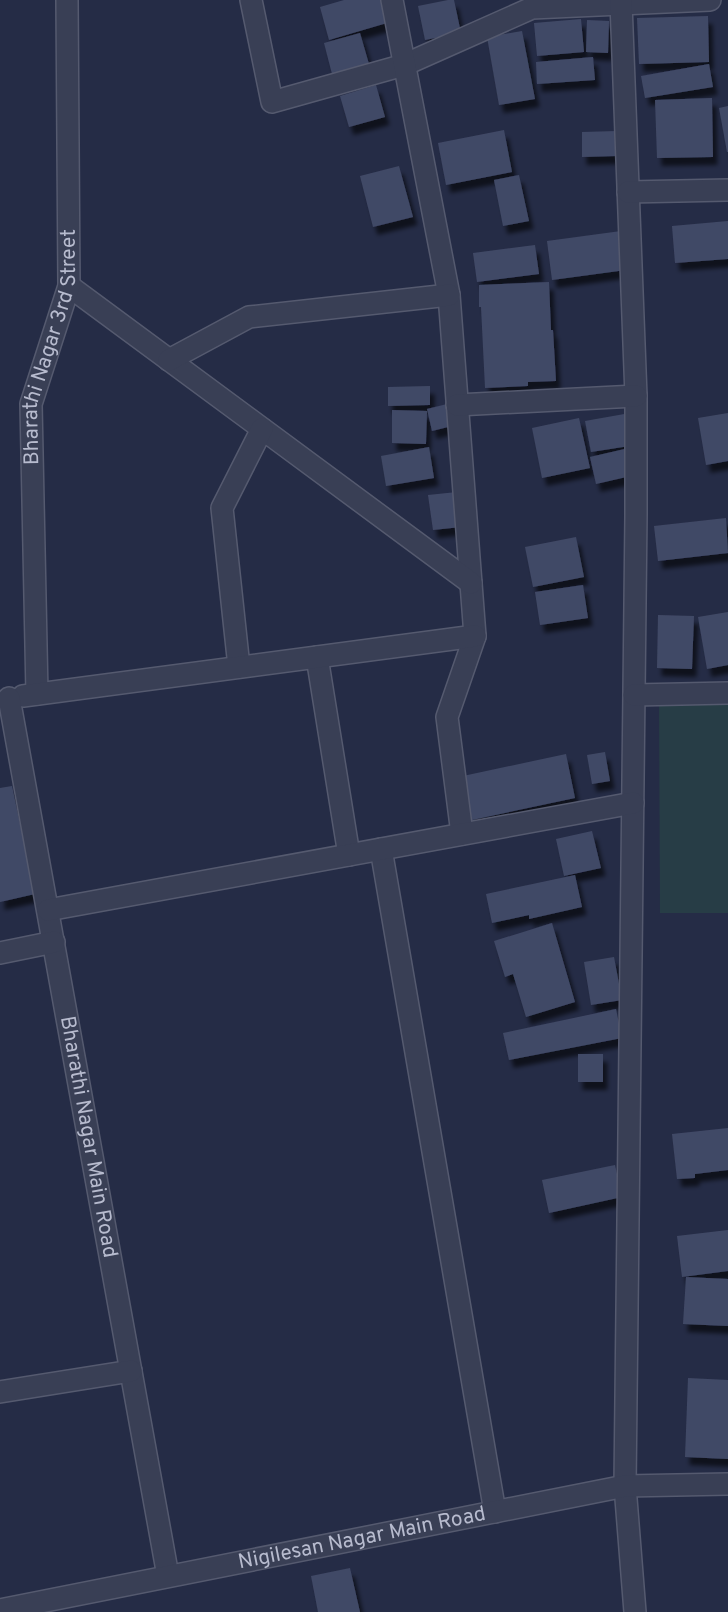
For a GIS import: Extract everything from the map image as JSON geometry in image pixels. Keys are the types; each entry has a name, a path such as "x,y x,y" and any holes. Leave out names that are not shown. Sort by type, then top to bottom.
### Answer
{"street":[{"name":"Bharathi Nagar 3rd Street","path":"37,694 31,404 69,286 66,0"},
{"path":"251,0 272,103 404,65 532,4 710,0"},
{"path":"391,0 449,295 475,636 447,717 461,834"},
{"path":"621,3 636,396 625,1486 635,1612"},
{"path":"628,192 728,190"},
{"path":"69,286 471,583"},
{"path":"169,360 249,317 449,295"},
{"path":"457,405 636,396"},
{"path":"239,667 222,508 262,429"},
{"path":"5,698 475,636"},
{"path":"317,657 349,855"},
{"path":"634,695 728,693"},
{"name":"Bharathi Nagar Main Road","path":"5,698 54,942 168,1576"},
{"path":"48,910 633,803"},
{"path":"381,849 495,1511"},
{"path":"0,953 54,942"},
{"path":"0,1392 131,1371"},
{"name":"Nigilesan Nagar Main Road","path":"0,1609 625,1486 728,1484"}],"shaded area":[{"path":"659,700 728,700 728,913 660,913"}],"building":[{"path":"344,0 381,0 387,23 329,40 320,7"},
{"path":"454,0 461,33 425,40 418,6"},
{"path":"708,16 709,62 639,64 637,18"},
{"path":"581,19 584,52 537,56 534,23"},
{"path":"587,20 609,21 608,53 586,52"},
{"path":"522,31 535,99 499,105 487,37"},
{"path":"360,33 369,64 332,74 324,43"},
{"path":"593,57 595,80 537,84 536,62"},
{"path":"709,64 713,87 645,98 641,76"},
{"path":"376,85 385,117 349,127 340,96"},
{"path":"712,98 713,157 657,158 655,100"},
{"path":"728,106 728,152 727,152 719,108"},
{"path":"504,130 512,172 446,185 438,143"},
{"path":"617,131 617,156 582,157 582,132"},
{"path":"399,166 413,217 373,227 360,176"},
{"path":"519,175 529,221 503,226 494,180"},
{"path":"728,221 728,259 675,263 672,226"},
{"path":"621,231 626,270 552,280 547,241"},
{"path":"535,245 539,274 477,282 473,253"},
{"path":"549,282 556,381 528,382 528,386 485,388 479,285"},
{"path":"430,386 430,405 388,406 388,387"},
{"path":"447,404 452,426 432,431 427,409"},
{"path":"392,410 427,411 426,444 392,443"},
{"path":"630,413 636,445 591,452 585,421"},
{"path":"728,413 728,461 706,465 698,418"},
{"path":"579,418 590,468 542,478 532,428"},
{"path":"429,447 434,478 386,486 381,456"},
{"path":"629,448 635,475 596,484 590,457"},
{"path":"457,492 461,527 433,530 428,495"},
{"path":"726,518 728,553 658,561 654,526"},
{"path":"576,537 584,577 533,587 525,547"},
{"path":"583,585 588,618 540,625 535,592"},
{"path":"728,612 728,665 707,669 698,617"},
{"path":"658,615 694,616 692,669 657,668"},
{"path":"605,752 610,781 592,784 587,755"},
{"path":"566,754 575,798 472,820 463,776"},
{"path":"12,786 35,894 0,902 0,788"},
{"path":"592,831 601,868 564,876 556,839"},
{"path":"575,875 582,907 529,919 529,915 492,923 486,894"},
{"path":"552,923 575,1002 526,1017 513,974 505,977 494,941"},
{"path":"614,957 622,1000 591,1005 584,962"},
{"path":"616,1009 622,1038 509,1060 503,1033"},
{"path":"578,1054 603,1054 603,1082 578,1082"},
{"path":"728,1128 728,1170 695,1174 695,1178 677,1179 672,1134"},
{"path":"615,1165 622,1197 549,1213 542,1180"},
{"path":"728,1230 728,1271 682,1277 677,1236"},
{"path":"686,1277 728,1279 728,1326 683,1324"},
{"path":"688,1378 728,1380 728,1459 685,1457"},
{"path":"350,1568 360,1612 318,1612 311,1576"}]}
